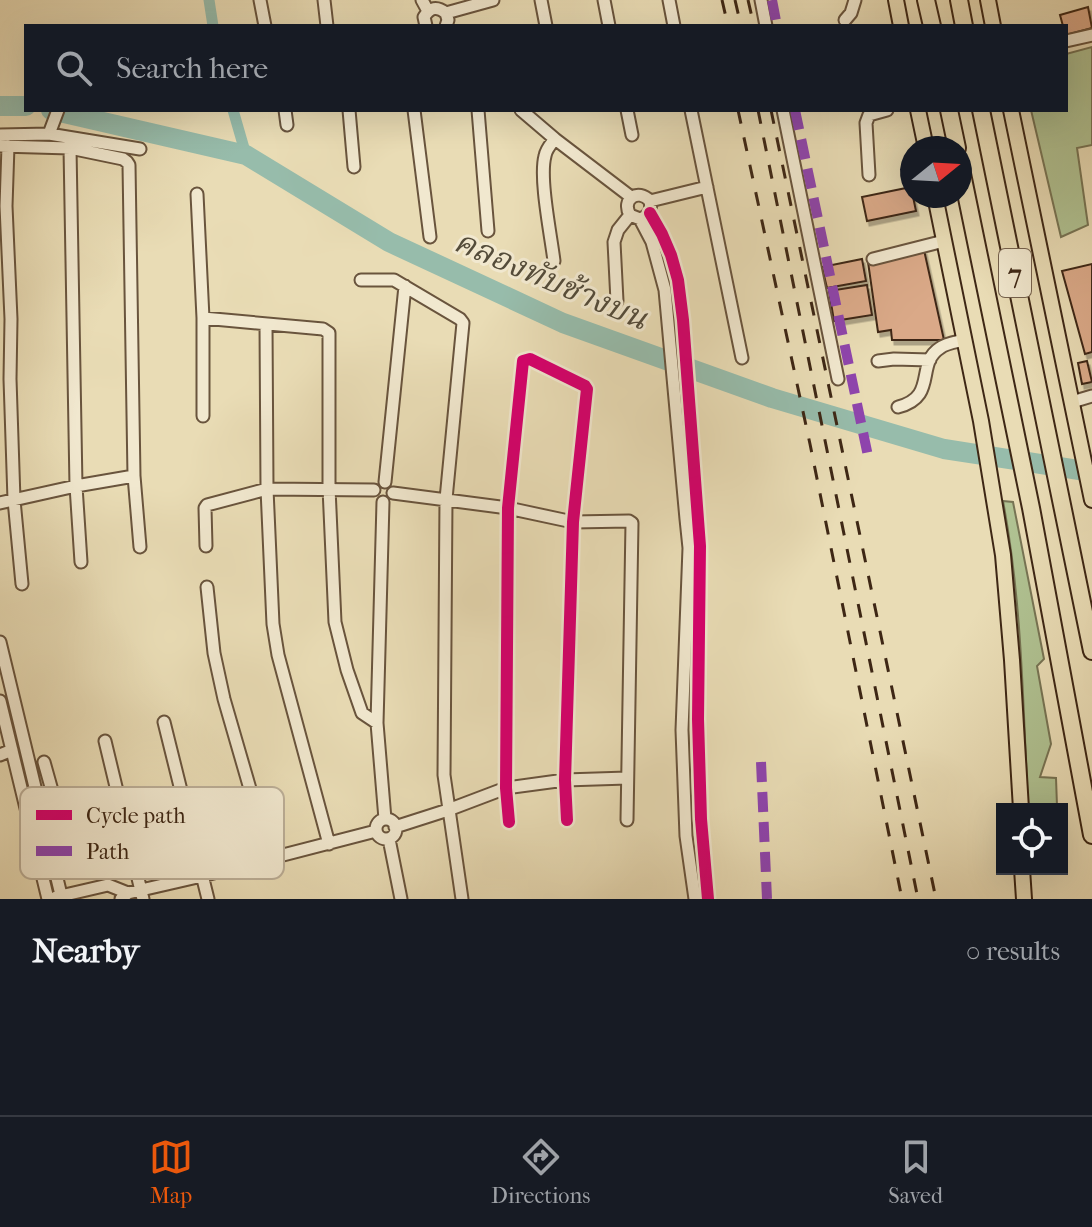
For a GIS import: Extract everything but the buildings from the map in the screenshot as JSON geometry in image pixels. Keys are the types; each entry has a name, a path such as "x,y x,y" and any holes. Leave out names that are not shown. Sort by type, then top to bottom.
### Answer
{"highway":[{"path":"926,0 932,24"},
{"path":"959,0 964,24"},
{"path":"949,112 954,136"},
{"name":"7","path":"981,112 1092,651"},
{"name":"7","path":"969,208 1031,508 1092,835"}],"main road":[{"path":"896,0 901,24"},
{"path":"988,0 993,24"},
{"path":"918,112 923,136"},
{"path":"1011,112 1092,500"},
{"path":"937,208 994,495 1007,589 1021,803"},
{"path":"1022,875 1024,899"}],"street":[{"path":"260,0 265,24"},
{"path":"324,0 327,24"},
{"path":"425,6 441,9 446,20 470,2 493,0"},
{"path":"541,0 546,24"},
{"path":"604,0 609,24"},
{"path":"669,0 674,24"},
{"path":"761,0 766,24"},
{"path":"845,20 855,0"},
{"path":"1068,41 1092,35"},
{"path":"50,129 57,112"},
{"path":"285,112 287,125"},
{"path":"349,112 354,167"},
{"path":"414,112 430,237"},
{"path":"478,112 488,231"},
{"path":"523,112 631,197"},
{"path":"627,112 632,135"},
{"path":"691,112 742,358"},
{"path":"783,112 838,379"},
{"path":"869,175 866,123 869,115 880,112"},
{"path":"0,135 50,129 140,149"},
{"path":"554,261 544,188 544,158 555,139"},
{"path":"22,584 5,379 4,146 70,148 123,159 129,165 134,476 140,547"},
{"path":"70,148 76,486 81,562"},
{"path":"617,301 614,242 618,230 642,212 707,187"},
{"path":"197,194 203,318 203,416"},
{"path":"695,899 686,836 682,719 692,520 691,430 685,342 678,280 662,234 642,212 626,209 627,202 638,194 645,196 642,212 665,290 676,425 692,520 700,546 698,719 701,819 708,899"},
{"path":"873,259 944,241"},
{"path":"361,280 394,280 463,323 446,499 444,775 462,899"},
{"path":"385,482 405,286"},
{"path":"203,318 326,329 329,333 329,488 335,622 362,713 377,723"},
{"path":"669,321 683,320"},
{"path":"266,324 267,489 273,624 278,655 329,844"},
{"path":"898,407 916,399 930,360 940,347 964,340"},
{"path":"509,822 506,788 508,508 523,361 530,359 587,389 573,522 565,780 567,820"},
{"path":"878,361 930,360"},
{"path":"1072,402 1092,396"},
{"path":"0,503 134,476"},
{"path":"385,482 391,486 393,493 390,499 383,502 377,499 374,490 378,484 385,482"},
{"path":"206,546 207,505 267,489 374,490"},
{"path":"393,493 508,508 573,522 632,523 627,820"},
{"path":"383,502 377,723 385,819"},
{"path":"207,587 214,653 250,787"},
{"path":"0,642 36,787"},
{"path":"0,701 21,787"},
{"path":"682,719 698,719"},
{"path":"164,722 180,787"},
{"path":"105,741 116,787"},
{"path":"0,755 29,759"},
{"path":"44,762 51,787"},
{"path":"395,827 506,788 565,780 627,778"},
{"path":"385,819 395,827 395,834 389,839 382,838 376,831 377,824 385,819"},
{"path":"284,855 376,831"},
{"path":"389,839 401,899"},
{"path":"43,879 48,899 108,885 124,896 142,894 192,879"},
{"path":"203,879 208,899"}],"green space":[{"path":"1092,47 1092,145 1077,148 1088,225 1061,237 1031,112 1068,112 1068,53"},
{"path":"1003,501 1013,502 1044,659 1037,666 1051,744 1040,777 1056,778 1057,803 1028,803 1018,615"}],"waterway":[{"path":"209,0 213,24"},
{"name":"คลองทับช้างบน","path":"0,106 24,106"},
{"name":"คลองทับช้างบน","path":"60,112 246,155 389,242 563,323 772,398 944,449 1092,472"},
{"path":"234,112 246,155"}],"railway":[{"path":"722,0 728,24"},
{"path":"735,0 741,24"},
{"path":"748,0 754,24"},
{"path":"738,112 810,444 902,899"},
{"path":"758,112 918,899"},
{"path":"771,112 936,899"}],"marked path":[{"path":"772,0 777,24"},
{"path":"795,112 868,456"},
{"path":"761,762 767,899"}],"cycle path":[{"path":"650,213 671,255 683,320 700,546 698,719 701,819 708,899"},
{"path":"509,822 506,788 508,508 523,361 530,359 587,389 573,522 565,780 567,820"}]}
